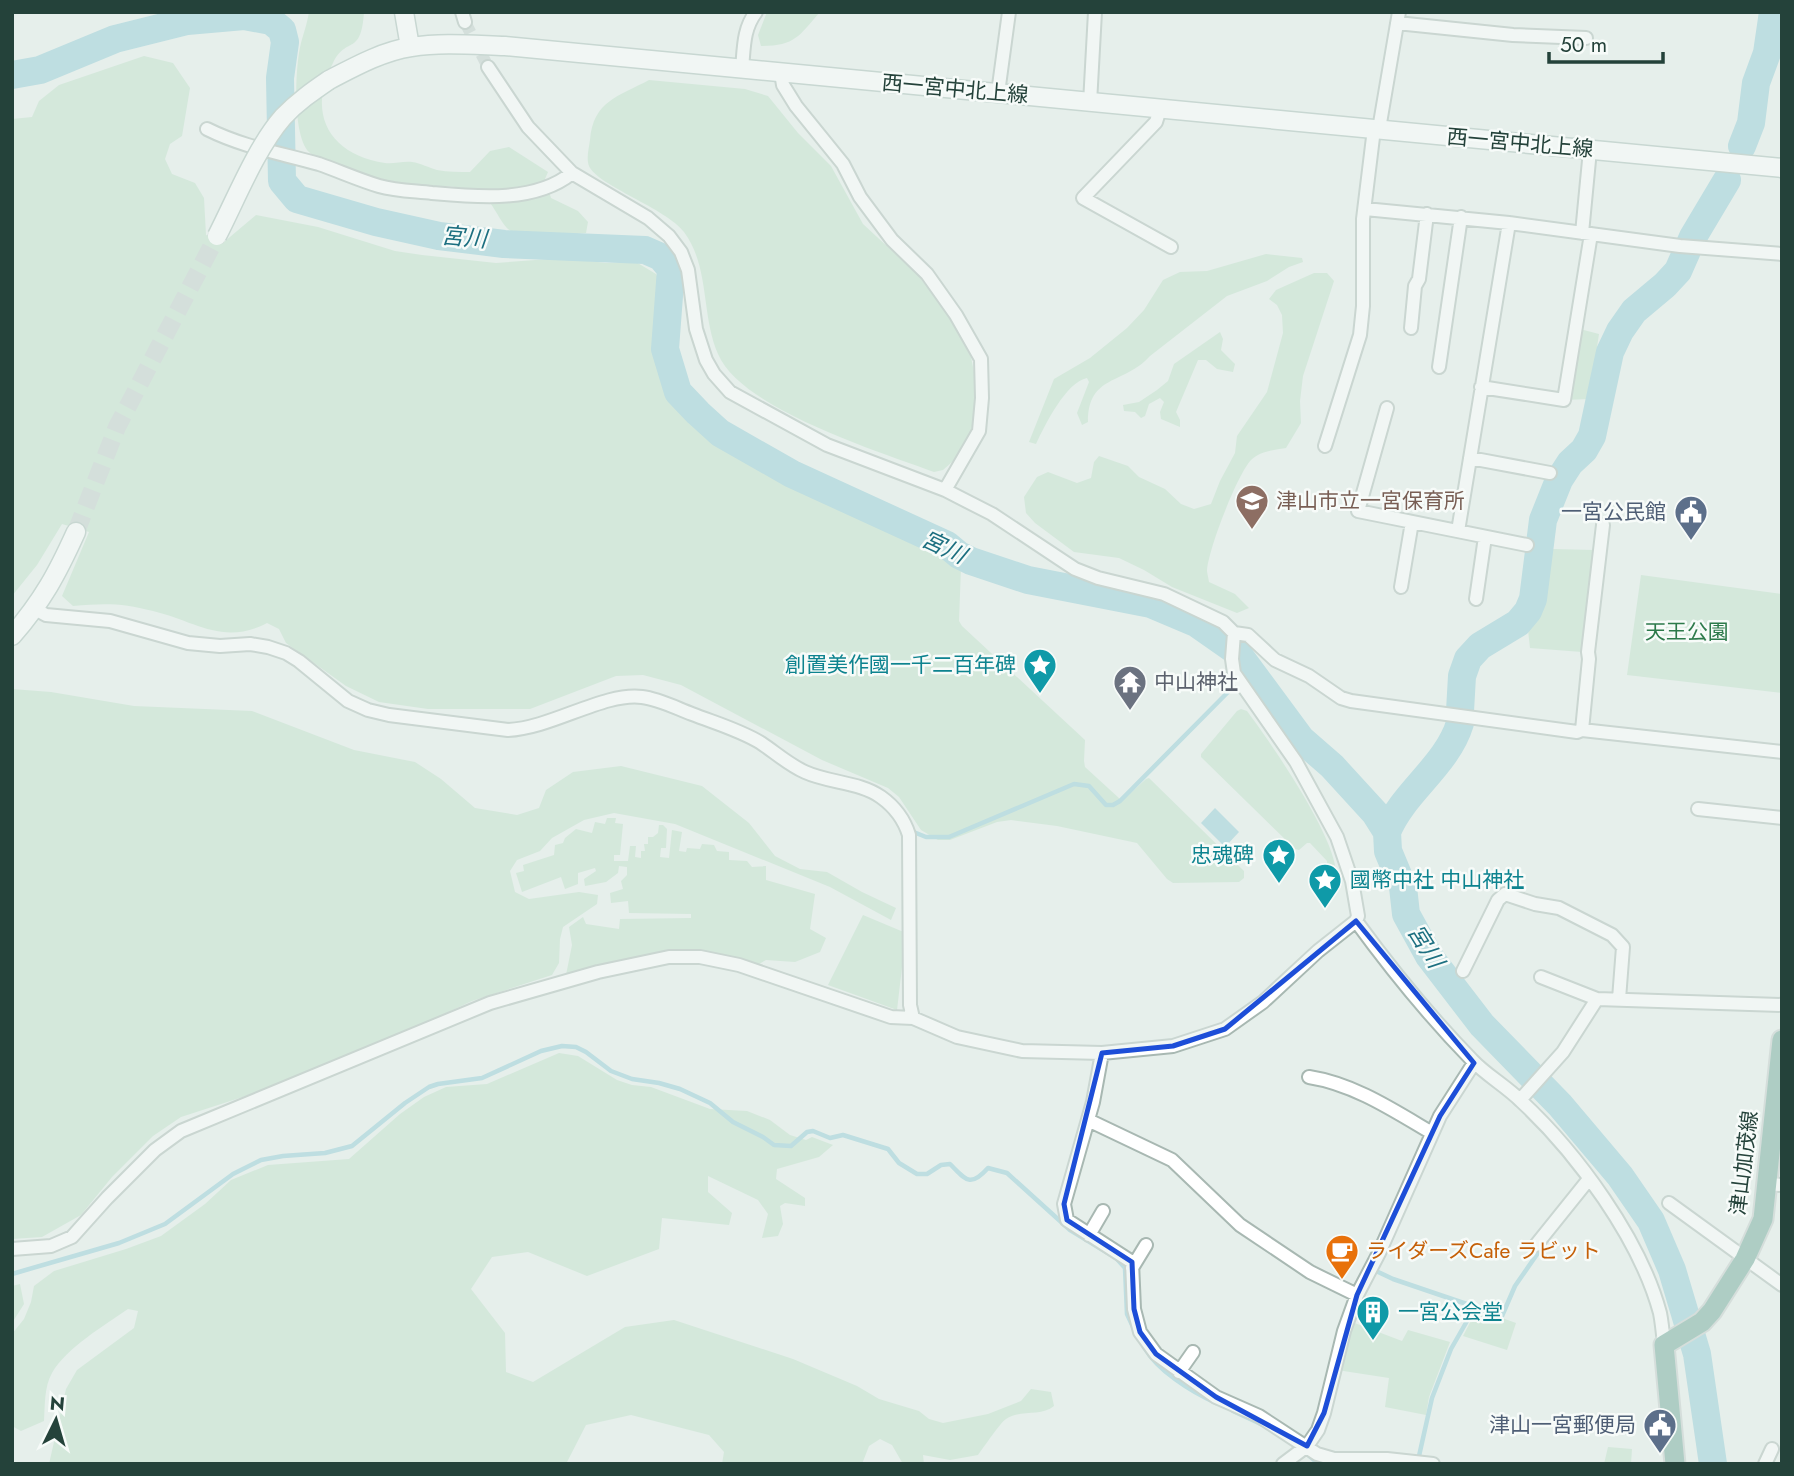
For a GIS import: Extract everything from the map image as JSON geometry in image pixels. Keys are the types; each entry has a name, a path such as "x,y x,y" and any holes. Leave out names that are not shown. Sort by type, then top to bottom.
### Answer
{"main road":[{"path":"404,12 410,47"},
{"name":"西一宮中北上線","path":"217,236 254,162 282,119 305,96 329,80 376,58 410,47 456,44 505,46 1782,168"},
{"path":"12,636 54,581 76,532"},
{"name":"津山加茂線","path":"1671,1341 1702,1322 1712,1311 1745,1259 1763,1219 1774,1184 1782,1040"},
{"path":"1671,1341 1670,1382 1675,1464"}],"street":[{"path":"742,69 745,34 749,22 757,12"},
{"path":"999,93 1009,12"},
{"path":"1090,103 1095,12"},
{"path":"1325,446 1360,335 1363,306 1363,219 1398,18 1513,35 1586,38"},
{"path":"12,1248 51,1246 72,1237 155,1150 181,1131 490,1003 598,972 669,957 700,957 739,965 891,1017 913,1018 957,1037 999,1048 1102,1054 1173,1046 1225,1029 1263,1002 1318,951 1356,921 1358,916 1352,881 1337,837 1296,762 1234,673 1231,659 1234,636 1223,622 1164,594 1098,578 1075,569 992,514 945,490 827,444 730,392 706,360 695,329 688,270 681,252 669,236 648,218 572,173 527,127 488,66"},
{"path":"781,73 783,85 796,106 843,164 860,197 892,240 927,274 957,315 981,359 979,431 945,490"},
{"path":"1160,109 1156,122 1083,198 1171,247"},
{"path":"207,129 232,142 291,157 381,186 469,196 500,196 529,192 572,173"},
{"path":"1481,387 1564,400 1587,234 1590,150"},
{"path":"1365,209 1461,217 1680,246 1782,254"},
{"path":"1411,328 1426,214"},
{"path":"1439,367 1461,217"},
{"path":"1458,531 1509,223"},
{"path":"1387,408 1358,511 1527,545"},
{"path":"1470,458 1550,473"},
{"path":"1401,587 1412,522"},
{"path":"1582,730 1603,525"},
{"path":"1476,599 1485,537"},
{"path":"35,609 46,615 110,621 188,643 220,646 250,644 286,653 348,701 389,715 509,730 525,729 609,701 642,696 740,732 805,772 869,790 896,810 905,822 909,835 910,1005 913,1018"},
{"path":"1234,636 1248,635 1275,660 1309,676 1341,698 1351,701 1577,732 1582,730 1782,752"},
{"path":"1698,809 1782,818"},
{"path":"1463,971 1498,900 1505,894 1535,904 1559,908 1595,924 1619,940 1623,947 1619,999"},
{"path":"1356,921 1474,1063 1520,1100 1589,1179 1608,1205 1642,1265 1671,1341"},
{"path":"1541,977 1597,999 1782,1005"},
{"path":"1520,1100 1550,1068 1597,999"},
{"path":"1102,1054 1088,1120 1064,1204 1067,1220 1132,1262 1134,1309 1140,1332 1156,1354 1216,1397 1259,1416 1303,1448 1317,1454 1334,1459 1387,1459 1433,1464"},
{"path":"1283,1464 1303,1448 1318,1430 1344,1331 1357,1295 1379,1253 1432,1133 1456,1088 1474,1063"},
{"path":"1309,1077 1325,1079 1356,1091 1432,1133"},
{"path":"1088,1120 1172,1160 1210,1199 1250,1232 1310,1272 1357,1295"},
{"path":"1536,1245 1589,1179"},
{"path":"1669,1203 1782,1285"},
{"path":"1089,1235 1103,1211"},
{"path":"1132,1268 1146,1245"},
{"path":"1179,1372 1194,1352"},
{"path":"1765,1464 1772,1449"}],"highlighted area":[{"path":"1356,921 1474,1063 1440,1116 1357,1295 1324,1413 1307,1446 1216,1397 1156,1354 1140,1332 1134,1309 1132,1262 1067,1220 1064,1204 1102,1053 1173,1046 1225,1029"}],"green space":[{"path":"309,12 364,12 357,41 338,55 325,82 323,115 328,129 337,141 350,151 385,163 412,162 437,170 458,172 470,172 490,151 509,147 548,172 545,179 551,198 578,211 588,222 586,233 534,236 515,233 508,229 487,199 478,192 442,186 390,183 327,163 309,152 297,116 296,83 299,54"},
{"path":"767,12 820,12 789,42 761,46 758,35"},
{"path":"144,56 173,63 190,88 182,136 170,144 165,159 172,174 195,183 204,198 206,235 224,242 256,215 318,227 395,251 422,255 496,263 563,258 606,263 636,262 656,274 663,289 658,360 667,382 698,420 729,448 951,555 961,567 959,621 962,626 1085,740 1085,767 1120,799 1124,799 1149,778 1244,871 1244,878 1239,882 1173,883 1137,843 1057,826 1011,820 997,822 950,840 938,840 921,830 899,797 888,788 822,760 681,685 643,675 616,676 530,709 428,709 379,702 346,686 286,643 279,629 267,623 237,632 223,632 132,606 73,606 62,596 89,532 62,524 37,565 12,596 12,119 32,117 39,101 59,85"},
{"path":"649,80 745,89 768,96 798,133 831,166 863,224 917,274 945,310 971,357 976,382 971,432 960,455 943,470 934,472 814,426 754,393 732,374 718,354 709,323 698,260 684,232 663,214 605,181 589,166 588,150 596,116 609,101"},
{"path":"1266,254 1302,258 1303,262 1289,267 1267,281 1227,296 1140,365 1109,382 1094,396 1088,422 1082,425 1077,413 1089,382 1087,378 1079,381 1057,405 1036,444 1029,442 1054,379 1090,358 1127,328 1144,310 1163,280 1180,272 1207,271"},
{"path":"1314,273 1327,273 1334,281 1303,376 1301,423 1286,448 1267,451 1251,460 1245,468 1224,513 1207,571 1209,582 1235,594 1249,608 1237,613 1172,587 1119,558 1074,552 1026,513 1024,497 1037,477 1048,472 1077,483 1091,478 1094,462 1099,456 1128,466 1139,477 1165,489 1181,504 1194,509 1211,504 1235,453 1237,436 1267,392 1283,333 1282,315 1277,305 1269,299 1276,290"},
{"path":"1576,328 1599,334 1589,399 1564,400"},
{"path":"1220,332 1223,339 1221,350 1235,364 1233,372 1217,369 1206,360 1198,360 1176,412 1180,427 1161,419 1160,412 1164,402 1160,398 1149,404 1145,416 1141,418 1135,412 1124,411 1123,405 1139,402 1157,390 1168,381 1174,364"},
{"path":"1553,549 1594,550 1582,652 1530,648 1527,621 1540,601"},
{"name":"天王公園","path":"1641,575 1782,594 1782,693 1627,675"},
{"path":"12,689 51,692 134,706 252,711 354,750 415,762 441,779 475,808 517,815 539,808 546,790 573,772 621,766 702,786 749,823 775,856 800,869 827,872 896,908 891,920 830,887 675,824 614,813 584,820 552,838 540,851 517,860 510,871 515,892 529,899 579,892 598,895 597,904 563,927 559,963 552,975 472,1001 412,1029 252,1094 181,1117 153,1136 112,1177 81,1215 42,1237 12,1239"},
{"path":"1241,709 1247,711 1271,745 1318,821 1335,866 1335,881 1329,881 1327,861 1310,843 1299,850 1295,849 1201,757"},
{"path":"607,818 616,818 615,823 623,824 620,855 614,855 614,861 628,861 630,846 636,846 635,857 641,858 641,851 645,851 644,844 648,844 648,837 658,833 659,825 663,825 667,829 666,848 661,848 660,857 669,858 672,830 682,832 679,851 686,852 687,848 700,849 702,844 714,845 717,851 729,852 729,860 747,861 752,867 766,866 766,880 815,894 810,929 826,938 820,952 795,962 766,960 759,964 749,964 735,957 709,954 596,968 566,975 572,945 569,927 583,917 586,924 619,929 620,919 691,918 691,914 629,913 628,901 611,903 610,893 623,889 621,881 627,875 627,867 619,866 618,873 606,882 585,886 584,879 596,871 595,868 578,873 578,884 565,889 561,877 522,892 516,873 524,871 523,865 554,855 555,845 563,843 576,829 592,833 595,822 605,824"},
{"path":"863,915 906,933 897,1010 828,985"},
{"path":"559,1053 578,1056 617,1080 651,1087 710,1109 747,1111 770,1120 790,1135 806,1140 812,1137 833,1145 819,1157 777,1169 776,1179 805,1198 805,1206 785,1203 780,1206 783,1224 778,1236 762,1238 768,1214 758,1200 708,1176 708,1192 732,1213 729,1225 662,1218 659,1249 587,1276 528,1252 492,1257 471,1289 505,1333 506,1372 533,1382 625,1327 674,1320 793,1359 857,1386 879,1399 919,1411 929,1419 943,1423 988,1414 1021,1401 1031,1389 1051,1392 1054,1406 1006,1419 978,1455 950,1460 923,1455 924,1464 903,1464 892,1445 880,1439 869,1446 862,1464 722,1464 724,1452 709,1435 631,1415 586,1425 566,1464 49,1464 66,1389 77,1370 134,1328 138,1311 128,1309 87,1338 58,1364 48,1384 44,1421 21,1431 12,1426 12,1334 24,1319 34,1286 54,1271 161,1236 205,1204 231,1180 268,1165 349,1159 400,1114 424,1097 446,1087 487,1084"},
{"path":"20,1284 24,1304 12,1323 12,1286"},
{"path":"1477,1309 1516,1323 1507,1350 1463,1336"},
{"path":"1352,1322 1402,1341 1408,1330 1450,1342 1429,1397 1426,1415 1385,1407 1389,1378 1337,1370"},
{"path":"1608,1447 1632,1449 1631,1464 1604,1464"}],"water":[{"path":"1215,808 1239,832 1225,847 1201,823"}],"waterway":[{"path":"1742,146 1751,123 1756,83 1767,53 1773,12"},
{"name":"宮川","path":"12,75 40,70 115,39 187,21 244,16 271,21 282,30 285,42 280,78 282,181 297,199 376,222 439,236 504,244 645,250 661,257 671,269 665,349 678,392 720,433 792,474 947,545 971,561 1028,580 1151,604 1196,623 1236,651 1301,739 1332,766 1375,813 1387,832 1388,851 1403,887 1406,914 1429,956 1482,1025 1560,1105 1620,1176 1651,1221 1672,1270 1697,1354 1713,1464"},
{"path":"1460,711 1462,676 1468,659 1480,646 1518,623 1528,611 1533,599 1543,520 1559,480 1592,436 1610,352 1620,331 1634,311 1678,271 1693,237 1727,180"},
{"path":"911,831 926,837 949,837 1074,784 1089,786 1106,805 1113,805 1233,687"},
{"path":"1387,832 1403,804 1445,753 1460,723"},
{"path":"12,1274 119,1243 165,1224 233,1174 261,1160 325,1153 352,1146 429,1087 482,1078 541,1051 562,1046 576,1047 586,1052 611,1071 632,1079 680,1089 710,1103 733,1122 774,1145 791,1146 807,1132 813,1131 830,1138 843,1135 888,1149 899,1163 917,1174 927,1174 941,1165 950,1164 968,1180 977,1178 988,1168 1007,1173 1070,1230 1116,1258 1125,1268 1127,1314 1133,1327"},
{"path":"1377,1268 1376,1271 1393,1279 1502,1316 1515,1286 1540,1250"},
{"path":"1419,1456 1432,1398 1451,1349 1475,1307"},
{"path":"1144,1347 1176,1380 1216,1403"},
{"path":"1233,1411 1263,1425"},
{"path":"1306,1453 1314,1460 1325,1462"}],"tunnel":[{"path":"465,22 488,67"},
{"path":"76,532 117,427 217,236"}],"place":[{"name":"津山市立一宮保育所","path":"1252,531"},
{"name":"一宮公民館","path":"1691,542"},
{"name":"創置美作國一千二百年碑","path":"1040,695"},
{"name":"中山神社","path":"1130,712"},
{"name":"忠魂碑","path":"1279,885"},
{"name":"國幣中社 中山神社","path":"1325,910"},
{"name":"ライダーズCafe ラビット","path":"1342,1281"},
{"name":"一宮公会堂","path":"1373,1342"},
{"name":"津山一宮郵便局","path":"1660,1455"}]}
